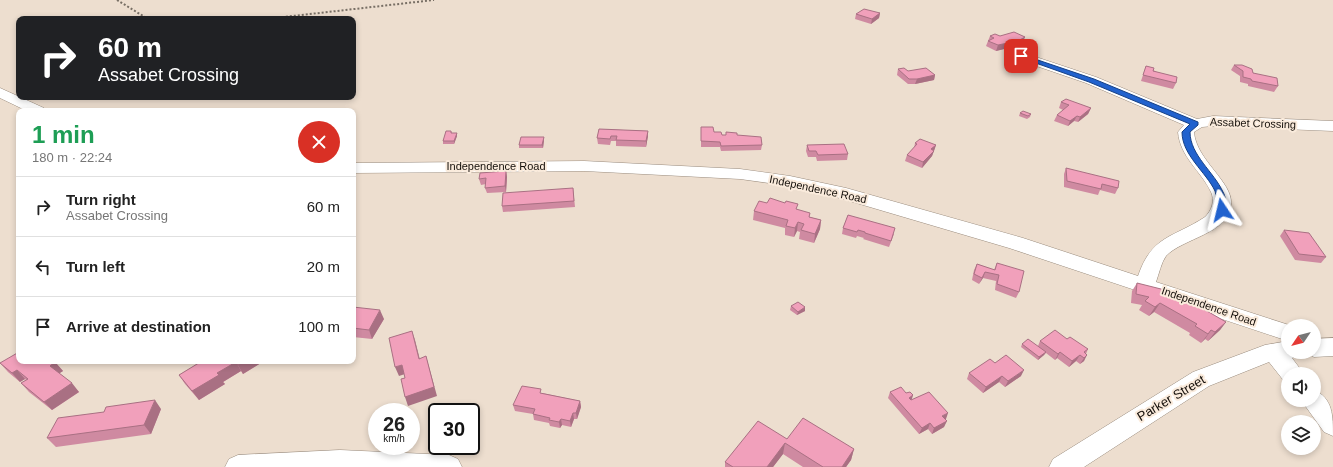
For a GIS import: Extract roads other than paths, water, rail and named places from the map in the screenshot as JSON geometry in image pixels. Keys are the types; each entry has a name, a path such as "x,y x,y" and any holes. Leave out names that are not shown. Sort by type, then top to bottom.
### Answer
{"street":[{"path":"1021,56 1091,80 1196,124"},
{"path":"0,92 32,108"},
{"name":"Assabet Crossing","path":"1145,285 1154,260 1159,252 1177,239 1215,219 1222,210 1220,192 1193,153 1186,139 1186,132 1196,124 1218,121 1333,126"},
{"name":"Independence Road","path":"356,168 584,166 733,174 790,181 840,192 1016,243 1281,330"},
{"name":"Parker Street","path":"1062,467 1118,430 1201,379 1281,350"},
{"path":"1319,407 1333,425"},
{"path":"238,467 340,461 449,467"}]}
